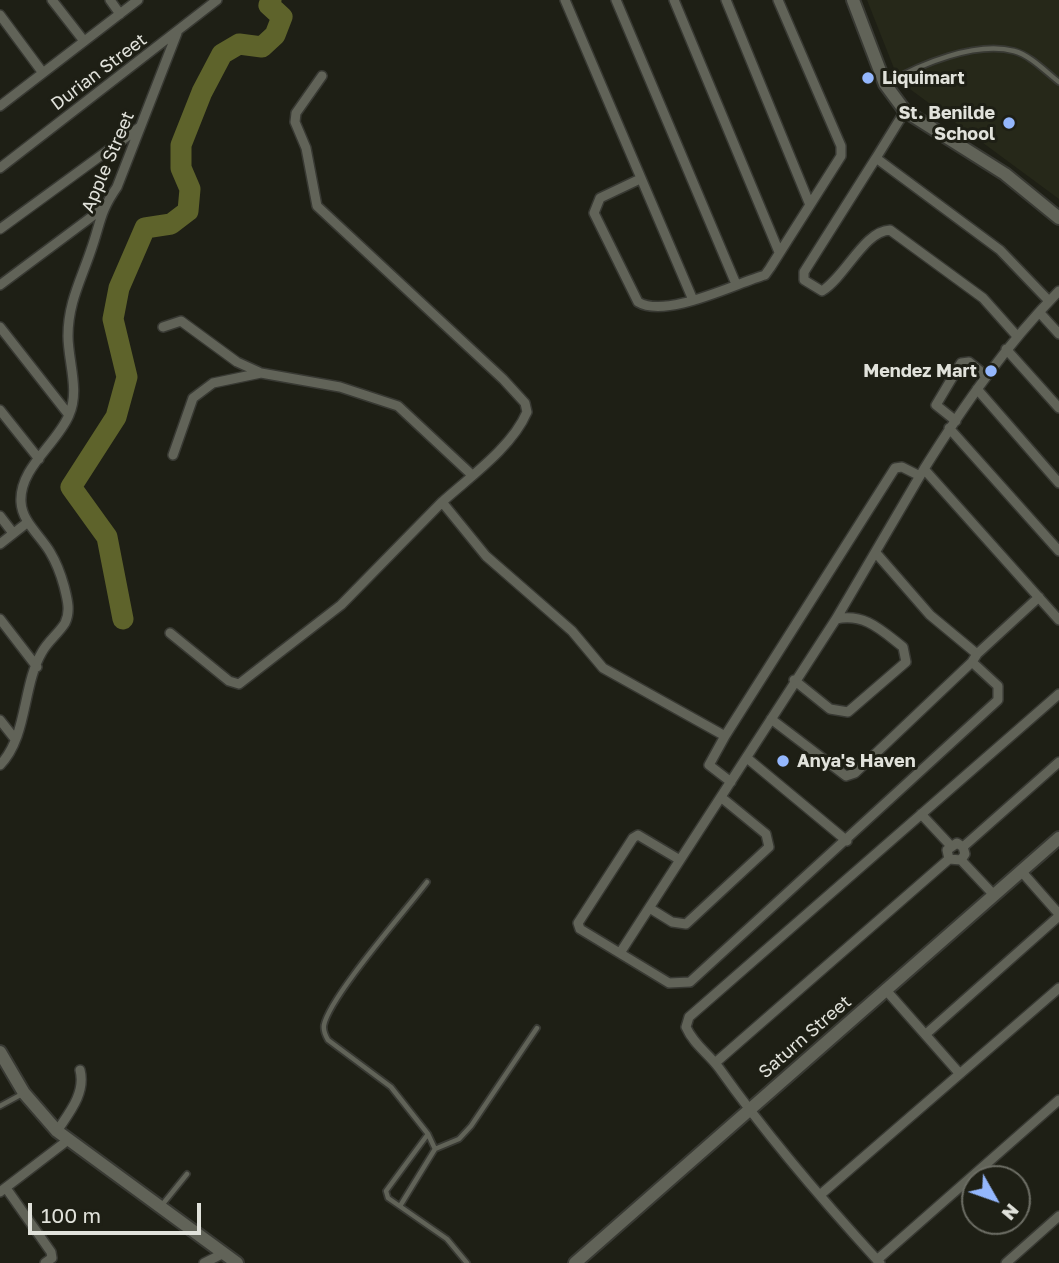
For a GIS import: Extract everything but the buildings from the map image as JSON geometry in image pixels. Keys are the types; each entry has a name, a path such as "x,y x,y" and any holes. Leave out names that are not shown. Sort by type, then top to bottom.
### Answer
{"street":[{"path":"52,0 84,41"},
{"path":"110,0 120,13"},
{"path":"2,101 138,0"},
{"name":"Durian Street","path":"0,168 177,33 216,0"},
{"path":"565,0 693,300"},
{"path":"616,0 736,284"},
{"path":"674,0 779,252"},
{"path":"726,0 810,205"},
{"path":"640,179 600,198 594,213 638,302 651,307 693,300 765,275 837,166 841,146 778,0"},
{"path":"853,0 885,84 905,111 1005,174 1059,218"},
{"path":"0,15 43,73"},
{"name":"Apple Street","path":"0,765 8,757 15,740 41,653 65,622 68,610 63,584 51,553 28,522 21,502 23,485 69,415 73,397 69,316 73,294 92,249 102,209 117,187 177,33"},
{"path":"170,633 229,681 239,684 341,605 522,424 527,412 524,404 503,379 317,206 306,148 295,122 296,113 322,76"},
{"path":"905,111 804,272 804,280 822,291 834,283 873,235 890,230 983,298 1016,335"},
{"path":"0,229 141,126"},
{"path":"876,158 1000,250 1049,301"},
{"path":"0,285 102,209"},
{"path":"620,953 722,798 794,680 836,619 922,472 985,375 1016,335 1059,291"},
{"path":"1040,313 1059,334"},
{"path":"163,327 181,321 237,362 261,373 340,387 398,406 472,475"},
{"path":"0,327 69,415"},
{"path":"1006,349 1059,408"},
{"path":"985,375 969,362 961,363 936,405 1059,551"},
{"path":"173,455 193,398 213,383 261,373"},
{"path":"977,389 1059,483"},
{"path":"0,410 39,459"},
{"path":"731,782 709,765 895,468 922,472 1059,620"},
{"path":"442,502 486,556 572,631 603,668 725,736"},
{"path":"0,516 13,533"},
{"path":"0,544 28,522"},
{"path":"680,860 638,835 633,838 578,923 584,932 669,983 690,982 998,700 998,686 975,658 930,615 876,553"},
{"path":"771,719 846,776 855,773 1039,597"},
{"path":"794,680 830,709 848,712 906,662 903,647 869,621 850,616 836,619"},
{"path":"0,619 37,667"},
{"path":"1059,694 690,1017 686,1027 692,1040 715,1063 749,1110 878,1261 1059,1100"},
{"path":"0,720 15,740"},
{"path":"747,758 847,841"},
{"path":"963,847 1059,762"},
{"path":"651,909 671,922 686,924 769,847 765,834 722,798"},
{"path":"921,814 950,845"},
{"name":"Saturn Street","path":"575,1263 1059,838"},
{"path":"949,859 947,850 950,845 957,843 963,847 965,854 961,860"},
{"path":"715,1063 949,859 961,860 993,894"},
{"path":"926,1034 1059,915 1022,872"},
{"path":"820,1195 1059,988"},
{"path":"886,989 960,1074"},
{"path":"0,1052 24,1093 57,1131 237,1263"},
{"path":"57,1131 80,1093 80,1070"},
{"path":"45,1263 52,1258 51,1252 3,1190 68,1140"},
{"path":"1006,1263 1059,1216"},
{"path":"204,1263 224,1253"}],"lane":[{"path":"885,84 918,65 998,49 1016,51 1059,82"},
{"path":"428,882 351,980 324,1022 323,1032 328,1040 391,1087 428,1134 435,1149"},
{"path":"400,1206 435,1149 459,1139 471,1126 537,1028"},
{"path":"0,1106 24,1093"},
{"path":"428,1134 386,1191 388,1198 447,1239 467,1263"},
{"path":"161,1206 187,1174"}],"shaded area":[{"name":"St. Benilde School","path":"867,0 1059,0 1059,199 899,81"}],"waterway":[{"path":"123,619 107,537 71,487 116,417 127,377 113,319 119,288 145,228 171,224 188,211 190,189 181,168 181,145 202,92 222,54 239,44 262,47 275,35 282,17 269,5 271,0"}],"place":[{"name":"Liquimart","path":"868,78"},
{"name":"St. Benilde School","path":"1009,123"},
{"name":"Mendez Mart","path":"991,371"},
{"name":"Anya's Haven","path":"783,761"}]}
